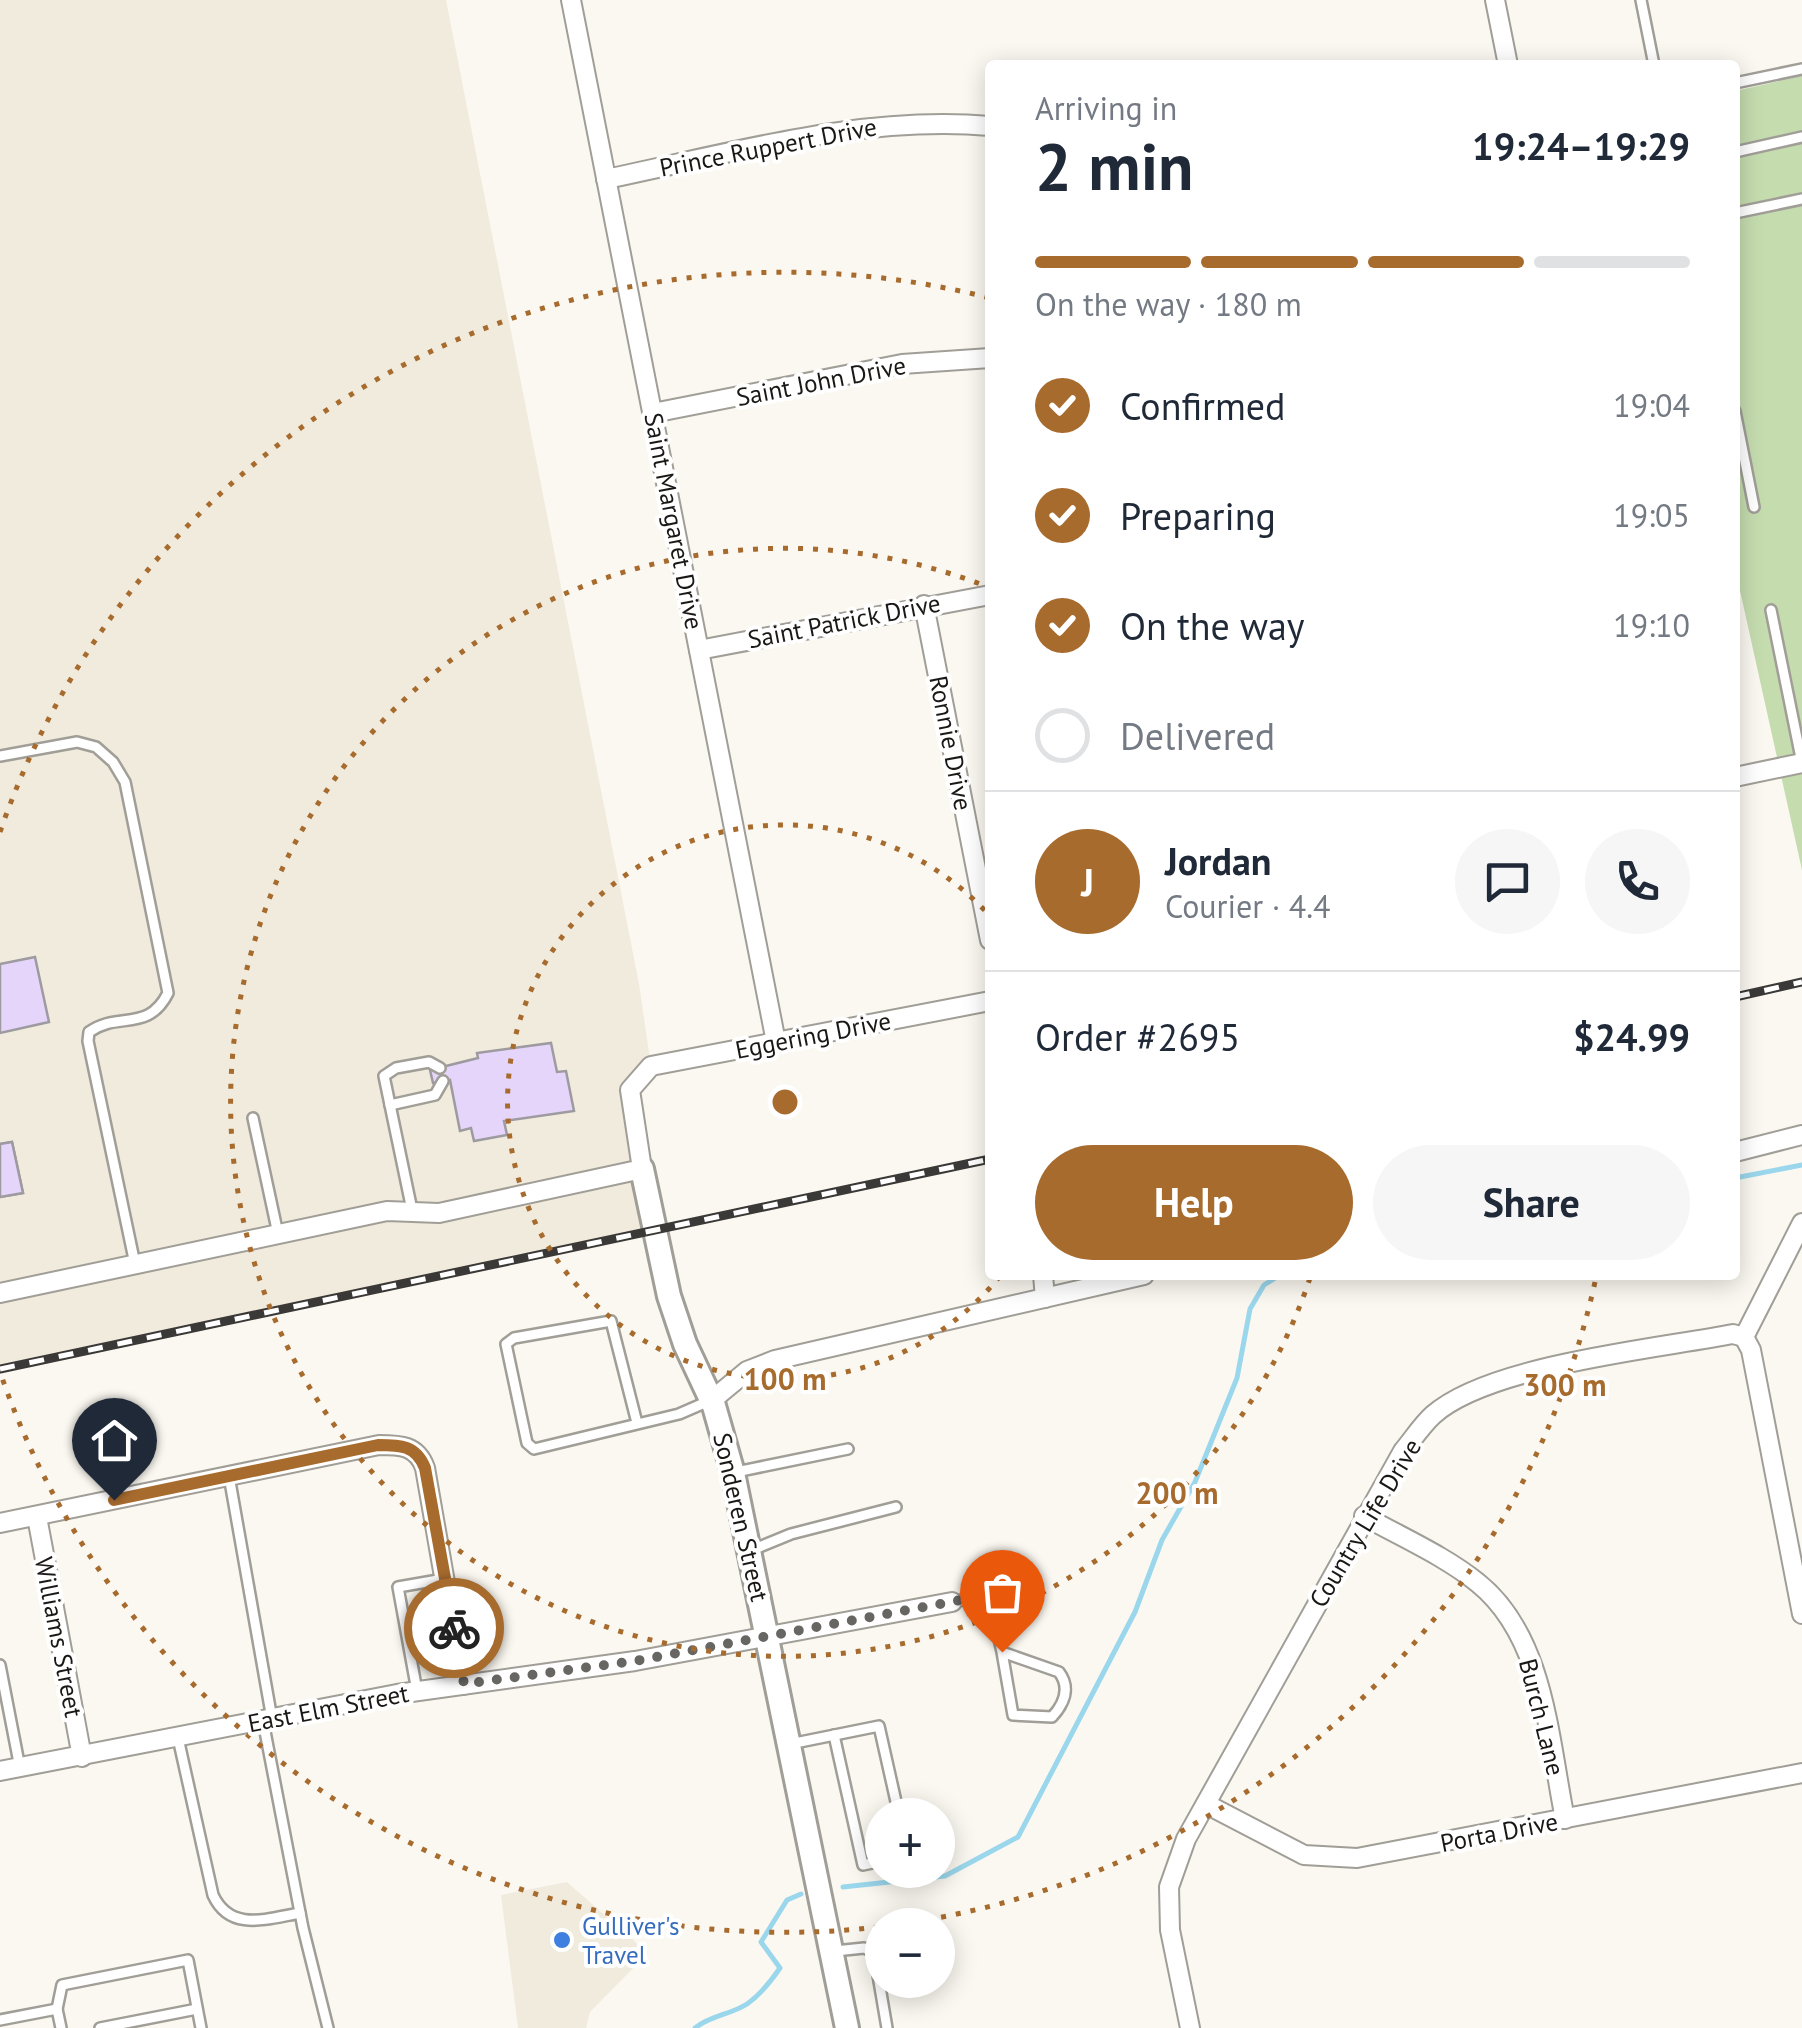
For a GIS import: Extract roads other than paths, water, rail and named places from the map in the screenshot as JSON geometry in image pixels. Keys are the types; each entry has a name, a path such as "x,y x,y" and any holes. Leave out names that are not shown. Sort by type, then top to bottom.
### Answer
{"street":[{"name":"Saint Margaret Drive","path":"571,0 776,1042"},
{"path":"1495,0 1507,60"},
{"name":"Prince Ruppert Drive","path":"606,179 856,127 915,122 985,126"},
{"name":"Saint John Drive","path":"653,414 902,364 985,358"},
{"name":"Saint Patrick Drive","path":"699,650 924,604 985,597"},
{"name":"Ronnie Drive","path":"924,604 985,915"},
{"path":"1740,776 1802,763"},
{"name":"Eggering Drive","path":"639,1075 652,1066 985,1002"},
{"name":"Sonderen Street","path":"639,1075 630,1090 629,1104 669,1296 685,1344 712,1400 733,1473 847,2028"},
{"path":"1740,1151 1802,1135"},
{"path":"0,1293 278,1234 412,1210 439,1214 642,1170"},
{"path":"1802,1224 1744,1337 1751,1350 1802,1614"},
{"path":"1044,1280 1046,1298"},
{"path":"712,1400 747,1371 775,1360 1123,1280"},
{"name":"Country Life Drive","path":"1190,2028 1170,1930 1170,1887 1186,1839 1402,1451 1434,1414 1476,1389 1544,1370 1732,1334 1744,1337"},
{"path":"0,1523 378,1445 402,1445 415,1451 425,1468 464,1684"},
{"name":"Burch Lane","path":"1364,1516 1478,1583 1506,1612 1534,1668 1565,1819"},
{"name":"Williams Street","path":"37,1517 82,1757"},
{"name":"East Elm Street","path":"0,1772 416,1691 768,1638 952,1602"},
{"name":"Porta Drive","path":"1206,1804 1304,1855 1357,1858 1802,1773"}],"lane":[{"path":"1640,0 1653,60"},
{"path":"1740,82 1802,69"},
{"path":"1740,151 1802,137"},
{"path":"1740,212 1802,199"},
{"path":"1740,436 1754,507"},
{"path":"1770,610 1802,763"},
{"path":"0,756 77,742 96,747 113,762 125,782 168,993 161,1008 146,1018 98,1026 89,1032 88,1042 135,1264"},
{"path":"412,1210 384,1076 396,1068 429,1062 440,1068"},
{"path":"390,1104 436,1095 442,1081"},
{"path":"253,1118 278,1234"},
{"path":"637,1423 610,1321 514,1338 506,1344 527,1443 534,1449 680,1414 712,1400"},
{"path":"733,1473 848,1449"},
{"path":"229,1476 300,1914 328,2028"},
{"path":"750,1550 790,1534 896,1507"},
{"path":"416,1691 398,1587 446,1579"},
{"path":"952,1602 988,1595 1012,1714 1052,1718 1065,1699 1064,1679 1058,1672 1002,1652"},
{"path":"0,1665 20,1768"},
{"path":"790,1744 879,1726 896,1798"},
{"path":"834,1735 865,1865"},
{"path":"178,1738 212,1895 220,1911 242,1921 300,1914"},
{"path":"832,1951 864,1948 874,1952 887,2028"},
{"path":"61,2028 58,2009 62,1984 188,1960 200,2028"},
{"path":"0,2020 58,2009"},
{"path":"100,2028 197,2009"}],"waterway":[{"path":"1740,1177 1802,1165"},
{"path":"843,1887 945,1876 1018,1837 1135,1612 1162,1540 1195,1482 1237,1378 1250,1309 1264,1285 1272,1280"},
{"path":"695,2028 747,2004 769,1983 780,1968 761,1942 787,1900 801,1894"}],"railway":[{"path":"1740,996 1802,982"},
{"path":"0,1369 985,1160"}],"place":[{"name":"Gulliver's Travel","path":"562,1940"}]}
